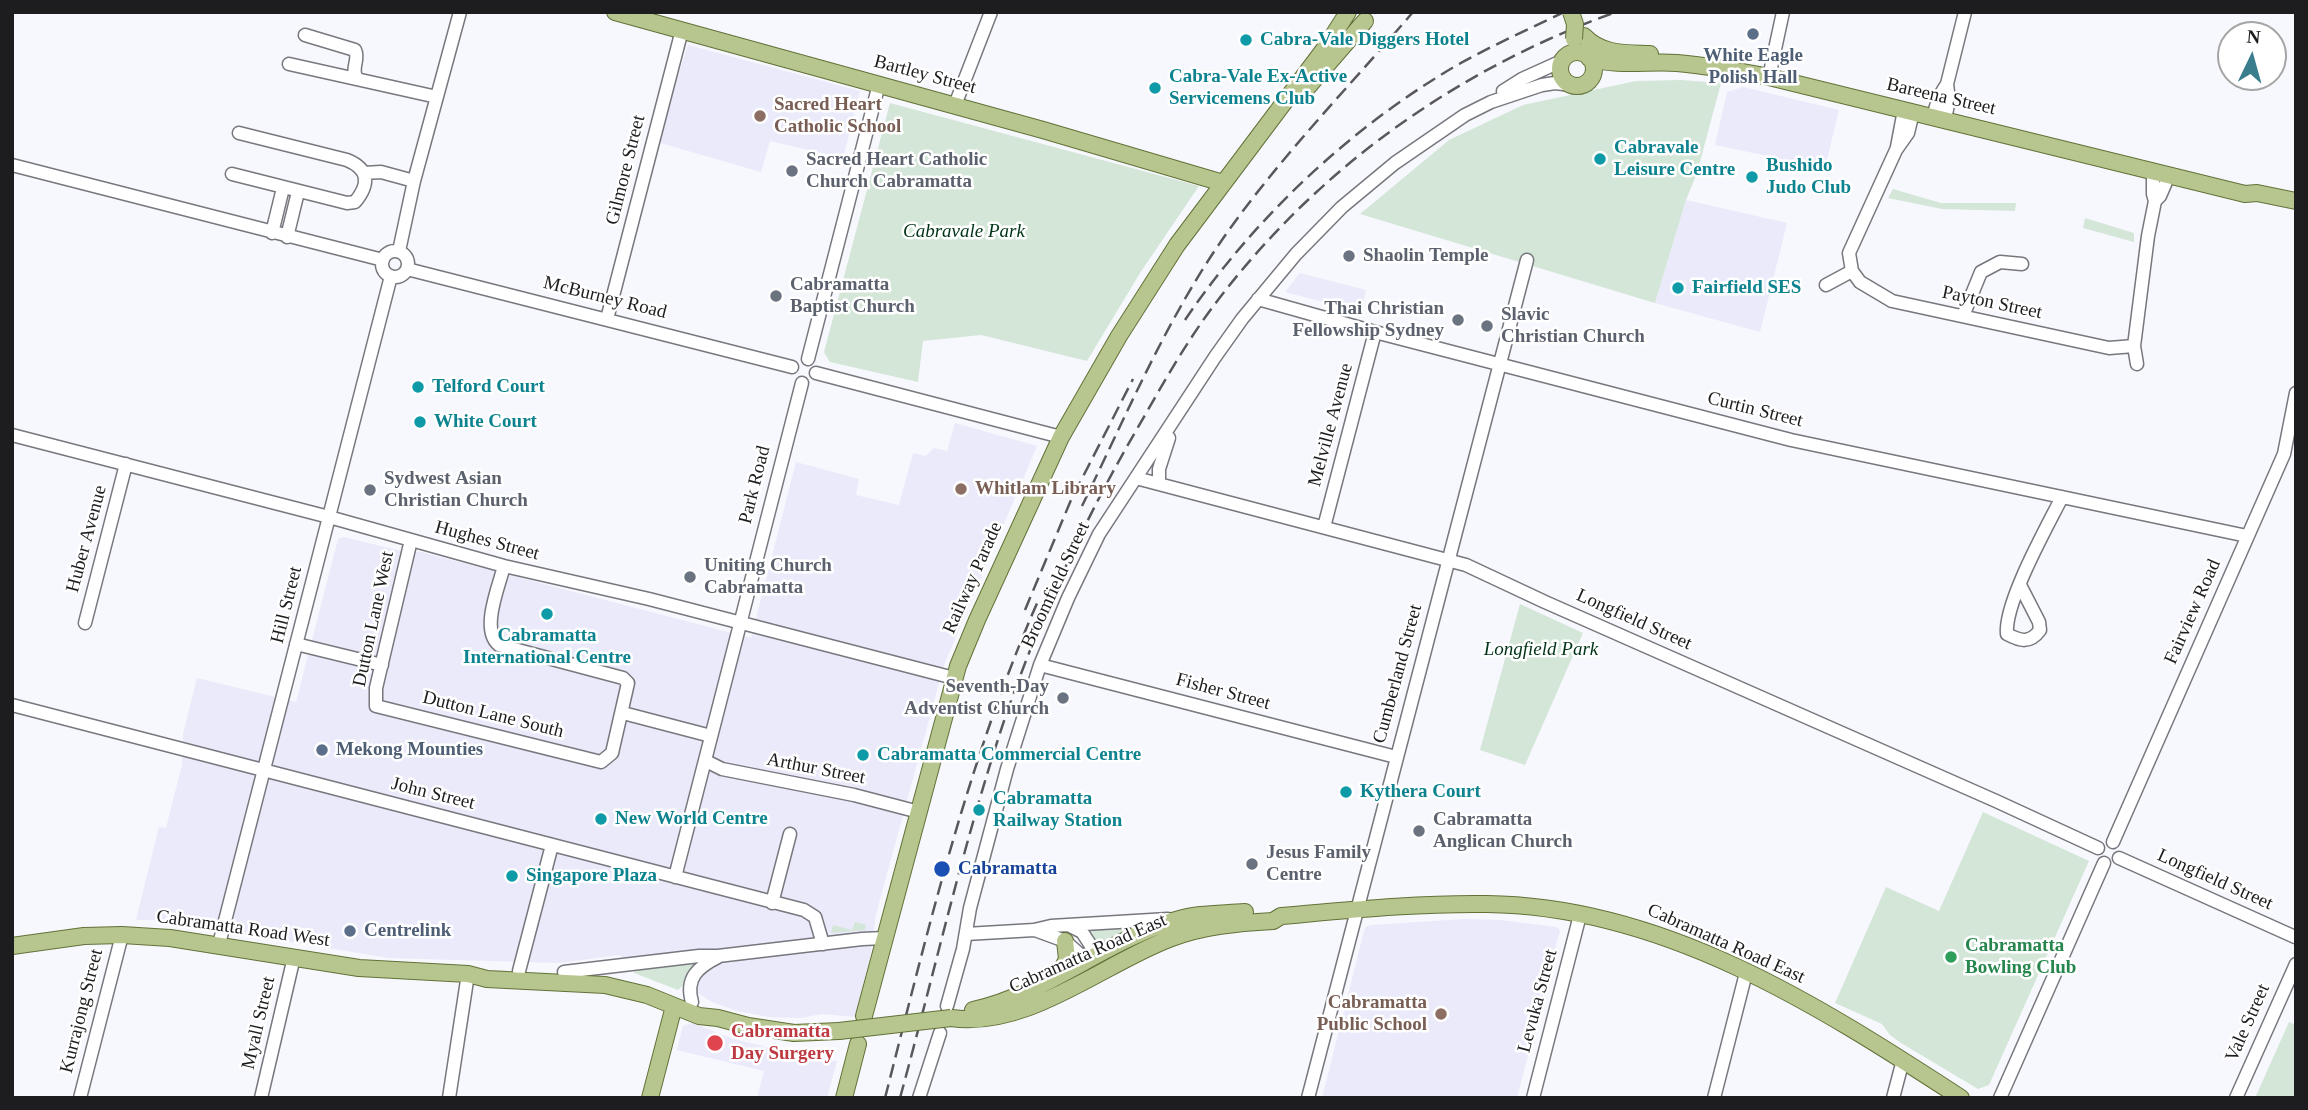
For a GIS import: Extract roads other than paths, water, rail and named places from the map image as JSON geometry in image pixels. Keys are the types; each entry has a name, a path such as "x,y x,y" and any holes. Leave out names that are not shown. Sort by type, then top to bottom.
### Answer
{"main road":[{"name":"Bartley Street","path":"615,12 955,105 1223,183"},
{"name":"Railway Parade","path":"864,1016 954,678 976,620 1061,437 1133,313 1177,245 1325,48 1348,12"},
{"name":"Railway Parade","path":"1263,130 1302,94 1368,16"},
{"path":"1325,48 1368,16"},
{"path":"1576,28 1594,67 1590,81 1583,85 1566,82 1561,73 1576,28"},
{"path":"1576,28 1595,46 1610,51 1674,56 1727,69"},
{"path":"1566,58 1577,53 1588,57"},
{"name":"Bareena Street","path":"1588,57 1624,64 1673,63 1769,77 2245,194 2296,201"},
{"name":"Bareena Street","path":"1590,81 1606,70 1624,64"},
{"name":"Bareena Street","path":"2245,194 2258,203 2296,212"},
{"name":"Cabramatta Road East","path":"971,1016 1059,975 1096,965 1182,934 1226,925 1273,921 1282,916 1488,904 1580,915 1656,933 1794,996 1903,1060 1961,1098"},
{"name":"Cabramatta Road East","path":"839,1031 949,1012 971,1016 1003,1015 1028,1007 1138,935 1178,919 1272,910 1282,916"},
{"path":"1059,975 1067,959 1066,933"},
{"name":"Cabramatta Road West","path":"12,946 60,938 122,935 219,944 359,968 468,974 483,979 605,985 647,995 699,1016 772,1031 839,1031"},
{"name":"Cabramatta Road West","path":"468,974 483,970 564,972 620,977 692,1002 718,1018"},
{"path":"650,1098 674,1006"},
{"path":"844,1098 858,1044"}],"street":[{"path":"398,251 460,12"},
{"path":"955,105 991,12"},
{"path":"1769,77 1783,12"},
{"path":"1939,117 1939,97 1947,84 1965,12"},
{"name":"Gilmore Street","path":"607,319 682,30"},
{"path":"304,35 355,50 357,55 354,71 357,78"},
{"path":"1480,107 1522,79 1566,58"},
{"path":"289,64 437,97"},
{"path":"808,359 879,84"},
{"path":"1480,107 1515,92 1542,85 1572,85"},
{"name":"Broomfield Street","path":"949,1012 970,908 1007,769 1040,665 1087,555 1235,328 1296,254 1342,207 1395,163 1480,107"},
{"path":"1826,285 1852,271 1849,253 1896,150 1908,111"},
{"path":"232,174 347,203 355,202 363,186 364,173 359,165 239,133"},
{"path":"12,165 383,260"},
{"path":"2137,364 2134,346 2155,201 2153,171"},
{"path":"364,173 381,172 414,181"},
{"path":"2155,201 2169,175"},
{"path":"272,233 283,188"},
{"path":"287,237 298,192"},
{"path":"383,260 391,252 398,251"},
{"path":"383,260 384,271 391,276 402,275 407,269 407,260 398,251"},
{"name":"Cumberland Street","path":"1308,1098 1527,260"},
{"path":"1963,316 1981,272 2000,262 2022,264"},
{"name":"McBurney Road","path":"407,269 792,367"},
{"name":"Payton Street","path":"1852,271 1860,282 1892,301 2109,348 2134,346"},
{"name":"Hill Street","path":"219,944 391,276"},
{"name":"Curtin Street","path":"1258,299 1791,440 2247,536"},
{"name":"Melville Avenue","path":"1324,527 1375,332"},
{"path":"800,359 808,359 816,366 816,373 809,382 802,383 793,377 792,367 800,359"},
{"path":"816,373 1061,437"},
{"name":"Park Road","path":"675,877 802,383"},
{"name":"Fairview Road","path":"2113,842 2284,454 2296,393"},
{"path":"1159,483 1161,461 1174,421"},
{"name":"Hughes Street","path":"12,435 329,517 504,566 954,678"},
{"name":"Huber Avenue","path":"85,623 126,464"},
{"name":"Longfield Street","path":"1136,478 1448,559 1984,795 2098,848"},
{"path":"2020,585 2063,496"},
{"name":"Dutton Lane West","path":"376,706 376,688 411,540"},
{"path":"504,566 491,615 491,636 499,645 626,680 629,688 623,713 711,736"},
{"path":"296,644 382,665"},
{"name":"Fisher Street","path":"1040,665 1396,757"},
{"name":"John Street","path":"12,705 804,910 815,917 823,944"},
{"name":"Dutton Lane South","path":"376,706 601,762 612,752 623,713"},
{"name":"Arthur Street","path":"706,761 722,769 854,795 919,812"},
{"path":"772,903 790,834"},
{"path":"2105,842 2113,842 2119,847 2119,858 2113,863 2104,863 2098,857 2098,848 2105,842"},
{"path":"519,971 552,845"},
{"name":"Longfield Street","path":"2119,858 2296,936"},
{"path":"2000,1098 2104,863"},
{"name":"Levuka Street","path":"1533,1098 1580,915"},
{"name":"Cabramatta Road East","path":"966,934 1034,930 1066,933 1178,919"},
{"name":"Cabramatta Road East","path":"1066,933 1096,965"},
{"name":"Kurrajong Street","path":"80,1098 122,935"},
{"path":"2296,936 2296,946"},
{"name":"Cabramatta Road West","path":"564,972 886,938"},
{"path":"692,1002 689,988 693,974 718,956"},
{"name":"Myall Street","path":"261,1098 294,957"},
{"name":"Vale Street","path":"2236,1098 2296,964"},
{"path":"1713,1098 1746,973"},
{"path":"449,1098 468,974"},
{"path":"919,1098 940,1033"},
{"path":"1893,1098 1903,1060"}],"railway":[{"path":"1082,506 1165,335 1224,237 1292,150 1413,12"},
{"path":"1185,320 1242,246 1274,211 1343,145 1419,89 1459,64 1564,12"},
{"path":"900,1098 977,810 1020,678 1049,605 1099,498 1190,340 1249,261 1293,214 1340,171 1390,132 1443,96 1498,64 1556,36 1616,12"},
{"path":"1025,610 1071,500 1133,379"},
{"path":"885,1098 951,846 970,784 1013,661 1038,601"}],"place":[{"name":"White Eagle Polish Hall","path":"1753,34"},
{"name":"Cabra-Vale Diggers Hotel","path":"1246,40"},
{"name":"Cabra-Vale Ex-Active Servicemens Club","path":"1155,88"},
{"name":"Sacred Heart Catholic School","path":"760,116"},
{"name":"Cabravale Leisure Centre","path":"1600,159"},
{"name":"Sacred Heart Catholic Church Cabramatta","path":"792,171"},
{"name":"Bushido Judo Club","path":"1752,177"},
{"name":"Shaolin Temple","path":"1349,256"},
{"name":"Fairfield SES","path":"1678,288"},
{"name":"Cabramatta Baptist Church","path":"776,296"},
{"name":"Thai Christian Fellowship Sydney","path":"1458,320"},
{"name":"Slavic Christian Church","path":"1487,326"},
{"name":"Telford Court","path":"418,387"},
{"name":"White Court","path":"420,422"},
{"name":"Whitlam Library","path":"961,489"},
{"name":"Sydwest Asian Christian Church","path":"370,490"},
{"name":"Uniting Church Cabramatta","path":"690,577"},
{"name":"Cabramatta International Centre","path":"547,614"},
{"name":"Seventh-Day Adventist Church","path":"1063,698"},
{"name":"Mekong Mounties","path":"322,750"},
{"name":"Cabramatta Commercial Centre","path":"863,755"},
{"name":"Kythera Court","path":"1346,792"},
{"name":"Cabramatta Railway Station","path":"979,810"},
{"name":"New World Centre","path":"601,819"},
{"name":"Cabramatta Anglican Church","path":"1419,831"},
{"name":"Jesus Family Centre","path":"1252,864"},
{"name":"Cabramatta","path":"942,869"},
{"name":"Singapore Plaza","path":"512,876"},
{"name":"Centrelink","path":"350,931"},
{"name":"Cabramatta Bowling Club","path":"1951,957"},
{"name":"Cabramatta Public School","path":"1441,1014"},
{"name":"Cabramatta Day Surgery","path":"715,1043"}],"park label":[{"name":"Cabravale Park","path":"964,232"},
{"name":"Longfield Park","path":"1541,650"}]}
